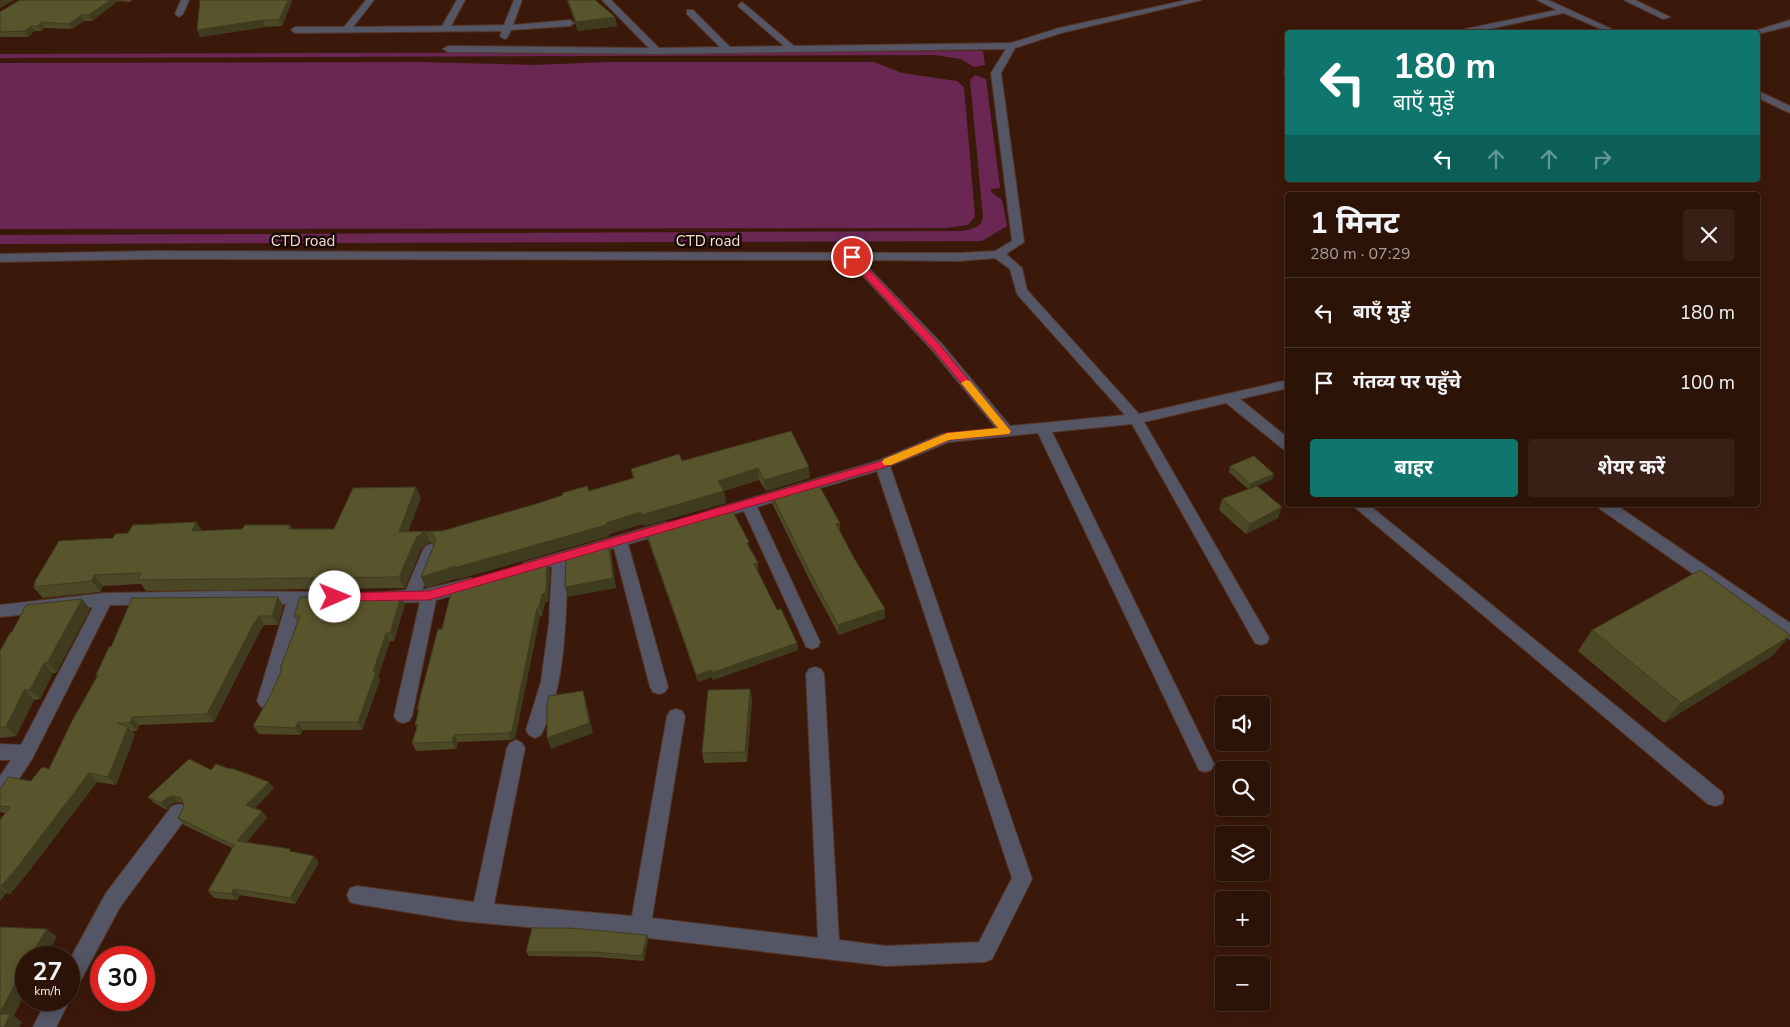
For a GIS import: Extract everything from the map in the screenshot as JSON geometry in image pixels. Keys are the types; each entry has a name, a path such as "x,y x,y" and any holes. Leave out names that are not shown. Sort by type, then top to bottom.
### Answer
{"street":[{"path":"179,14 186,0"},
{"path":"345,30 370,0"},
{"path":"445,29 461,0"},
{"path":"500,50 506,28 518,0"},
{"path":"606,0 657,51"},
{"path":"448,49 657,51 1012,46 1059,31 1198,0"},
{"path":"1541,0 1609,30"},
{"path":"1628,0 1666,17"},
{"path":"742,6 793,50"},
{"path":"1474,30 1564,11"},
{"path":"690,12 728,50"},
{"path":"295,30 506,28 570,23"},
{"path":"1760,31 1790,23"},
{"path":"784,43 804,39"},
{"path":"1012,46 996,73 1018,242 998,254 1016,268 1021,291 1136,418 1261,638"},
{"path":"1760,95 1790,110"},
{"name":"CTD road","path":"0,258 152,255 960,257 998,254"},
{"path":"852,257 937,347 1006,431"},
{"path":"702,518 882,464 947,437 1136,418 1285,385"},
{"path":"1228,397 1285,444"},
{"path":"1043,428 1206,764"},
{"path":"357,895 482,913 640,927 886,956 985,952 1022,880 882,464"},
{"path":"748,504 812,642"},
{"path":"1361,507 1715,798"},
{"path":"1608,507 1790,632"},
{"path":"513,572 684,523"},
{"path":"620,542 659,687"},
{"path":"412,596 431,550"},
{"path":"535,730 550,682 557,623 560,558"},
{"path":"364,597 429,596 485,580"},
{"path":"403,716 429,596"},
{"path":"0,611 105,600 335,597"},
{"path":"266,701 296,598"},
{"path":"0,791 26,753 105,600"},
{"path":"815,674 829,949"},
{"path":"640,927 676,716"},
{"path":"482,913 516,748"},
{"path":"0,752 26,753"},
{"path":"80,962 113,900 179,812"},
{"path":"44,1027 53,1011"}],"shaded area":[{"path":"983,51 985,65 974,67 961,59 934,55 0,58 0,54"},
{"path":"418,62 535,65 607,62 874,62 902,73 957,81 964,87 975,217 968,225 946,228 0,229 0,63"},
{"path":"975,75 986,79 1000,188 991,189 991,192 1002,200 1007,226 982,241 0,244 0,235 962,231 972,229 981,224 983,217 970,80"}],"building":[{"path":"20,0 110,0 89,15 81,15 69,24 42,22 38,26 31,26 25,31 0,32 0,12"},
{"path":"200,0 288,0 279,20 263,20 197,30"},
{"path":"568,0 595,0 615,17 576,22"},
{"path":"791,431 809,467 764,480 758,468 718,481 724,491 641,515 641,512 606,523 606,525 421,577 436,540 433,534 426,531 442,531 539,503 563,495 562,493 587,486 589,491 634,478 631,469 679,454 682,461"},
{"path":"1254,456 1274,474 1250,484 1230,466"},
{"path":"816,480 840,523 836,524 854,558 885,609 838,625 771,493"},
{"path":"1257,486 1282,507 1250,524 1222,499"},
{"path":"416,487 399,532 424,531 416,538 399,577 138,580 141,573 94,575 92,581 33,587 59,541 113,538 115,534 128,533 133,525 196,522 192,531 242,529 245,525 290,525 288,529 334,529 353,488"},
{"path":"731,508 758,563 754,564 777,610 781,609 797,643 711,673 712,670 696,675 646,532"},
{"path":"608,540 613,578 565,587 566,552"},
{"path":"547,561 546,593 542,594 539,608 537,608 512,731 508,733 454,735 452,742 412,743 418,724 415,725 419,708 417,709 438,629 442,629 452,588"},
{"path":"1700,570 1790,636 1681,703 1592,630"},
{"path":"401,596 390,633 386,633 373,672 376,672 358,722 298,722 295,728 253,726 271,694 282,669 280,669 300,616 294,616 300,597"},
{"path":"278,597 272,616 259,616 253,625 207,714 132,717 130,723 117,723 128,727 108,777 89,773 13,873 0,886 0,820 10,807 0,806 0,789 8,777 31,781 42,767 49,769 72,721 98,675 96,675 109,647 111,647 132,598"},
{"path":"82,599 30,690 24,690 6,727 0,727 0,651 26,605"},
{"path":"750,689 745,752 702,753 708,690"},
{"path":"583,691 589,723 547,738 547,703 549,696"},
{"path":"189,759 211,770 216,764 269,782 246,805 262,811 237,841 291,849 289,851 314,856 290,898 234,889 231,894 208,891 235,844 233,845 178,818 184,806 181,798 173,796 166,798 161,803 148,797"},
{"path":"0,927 47,929 36,946 15,946 15,984 0,1013"},
{"path":"532,928 569,928 647,935 642,956 594,952 526,952"},
{"path":"0,1014 10,1014 4,1027 0,1027"}],"slow traffic":[{"path":"887,462 947,437 1006,431 966,383"}],"route":[{"path":"335,597 429,596 620,542 882,464 947,437 1006,431 937,347 852,257"}]}
